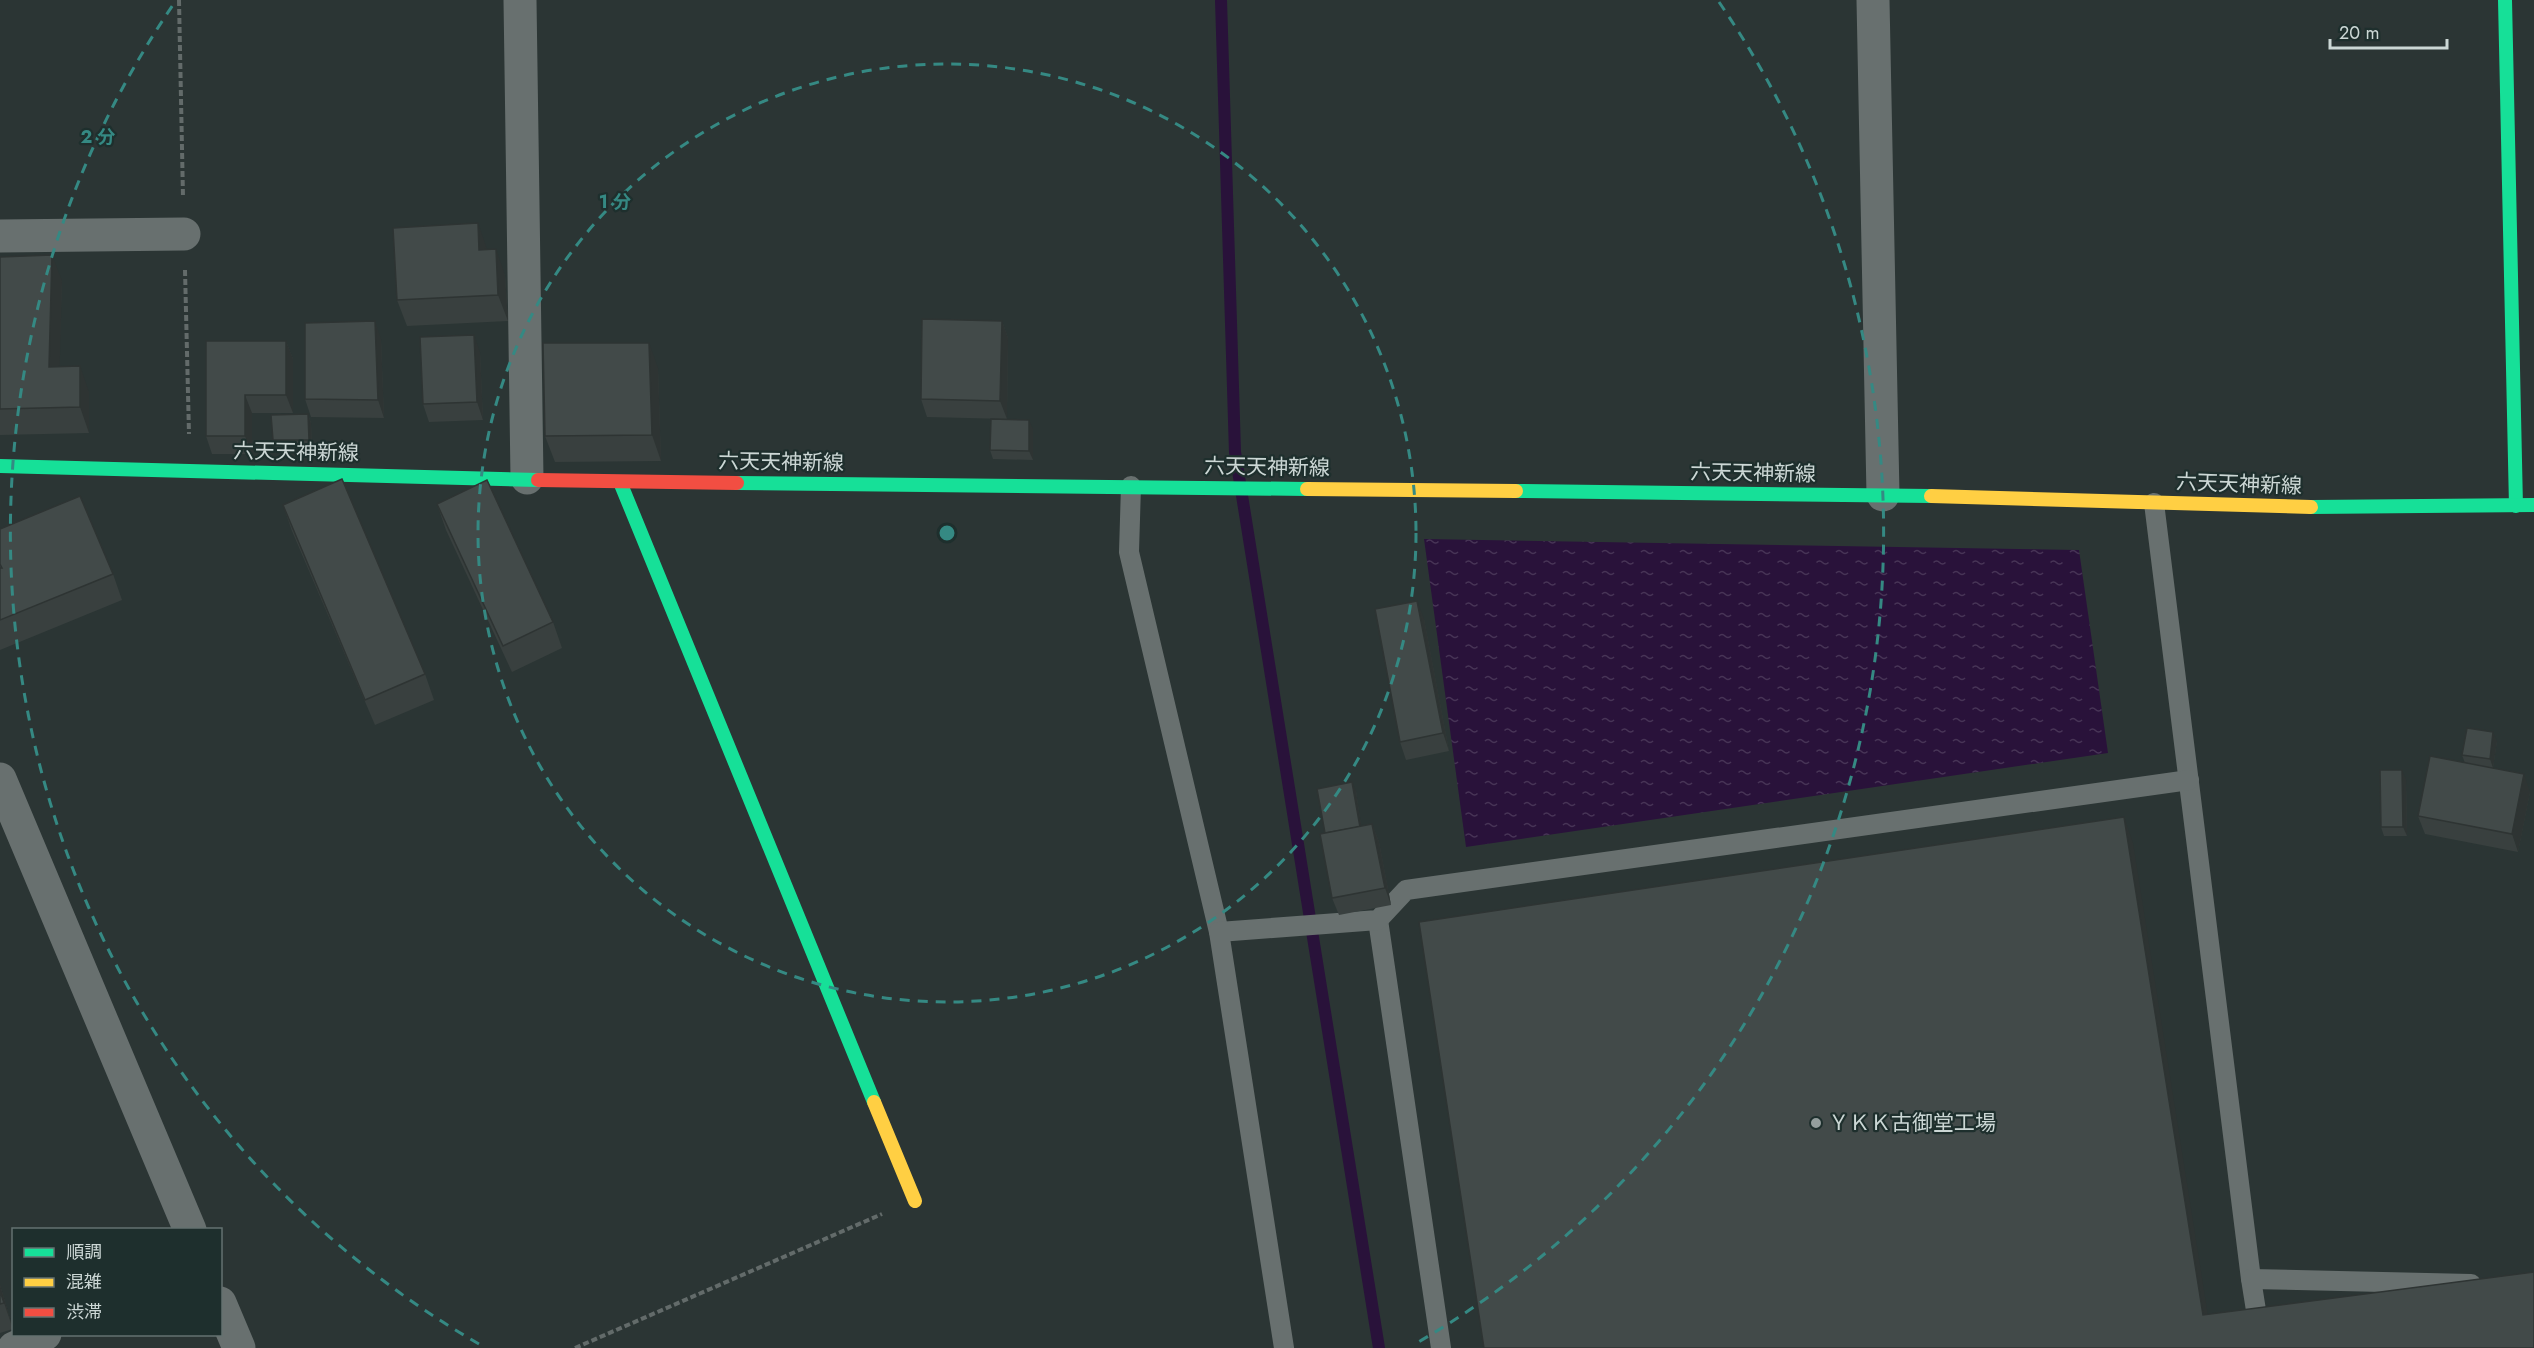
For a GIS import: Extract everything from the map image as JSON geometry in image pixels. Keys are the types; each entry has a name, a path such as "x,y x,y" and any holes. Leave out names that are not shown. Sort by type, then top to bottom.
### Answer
{"main road":[{"path":"2505,0 2516,506"},
{"name":"六天天神新線","path":"0,465 621,482 1884,495 2341,508 2534,505"},
{"path":"621,482 915,1201"}],"street":[{"path":"520,0 527,478"},
{"path":"1874,0 1884,495"},
{"path":"0,236 184,234"},
{"path":"0,779 189,1228"},
{"path":"222,1308 239,1348"},
{"path":"14,1348 43,1336"}],"lane":[{"path":"1131,486 1129,552 1219,932 1284,1348"},
{"path":"2154,502 2251,1279 2262,1348"},
{"path":"1219,932 1378,920 1406,890 2189,780"},
{"path":"1378,920 1441,1348"},
{"path":"2251,1279 2487,1284"}],"path":[{"path":"575,1348 850,1226 915,1201"}],"water":[{"path":"1424,539 2079,550 2108,753 1466,847"}],"building":[{"path":"478,223 479,250 496,249 498,295 397,300 393,228"},
{"path":"52,255 49,367 80,366 80,407 0,409 0,257"},
{"path":"922,319 1002,321 1000,401 921,399"},
{"path":"375,321 378,400 305,399 305,323"},
{"path":"474,335 477,402 423,404 420,337"},
{"path":"206,341 286,341 286,395 245,395 245,436 206,436"},
{"path":"543,343 649,343 652,435 545,436"},
{"path":"308,414 309,440 273,440 271,415"},
{"path":"991,419 1029,420 1029,451 990,450"},
{"path":"342,479 425,674 365,700 283,505"},
{"path":"487,480 553,622 503,646 437,504"},
{"path":"80,496 113,574 0,620 0,568 2,568 0,529"},
{"path":"1417,601 1443,733 1400,742 1375,609"},
{"path":"2467,728 2493,732 2490,759 2462,755"},
{"path":"2430,756 2524,774 2512,834 2418,816"},
{"path":"2380,770 2402,770 2403,827 2381,827"},
{"path":"1352,782 1360,827 1325,833 1317,789"},
{"name":"ＹＫＫ古御堂工場","path":"2124,817 2203,1315 2534,1272 2534,1348 1484,1348 1419,922"},
{"path":"1372,824 1385,888 1332,898 1320,834"},
{"path":"0,1291 4,1303 0,1304"}],"waterway":[{"path":"1221,0 1235,452 1379,1348"}],"traffic: fast":[{"path":"2505,0 2516,506"},
{"path":"0,466 538,480"},
{"path":"620,482 874,1102"},
{"path":"737,483 1307,489"},
{"path":"1516,491 1931,496"},
{"path":"2311,507 2534,505"}],"traffic: slow":[{"path":"1307,489 1516,491"},
{"path":"1931,496 2311,507"},
{"path":"874,1102 915,1201"}],"traffic: jam":[{"path":"538,480 737,483"}],"place":[{"name":"ＹＫＫ古御堂工場","path":"1816,1123"}]}
